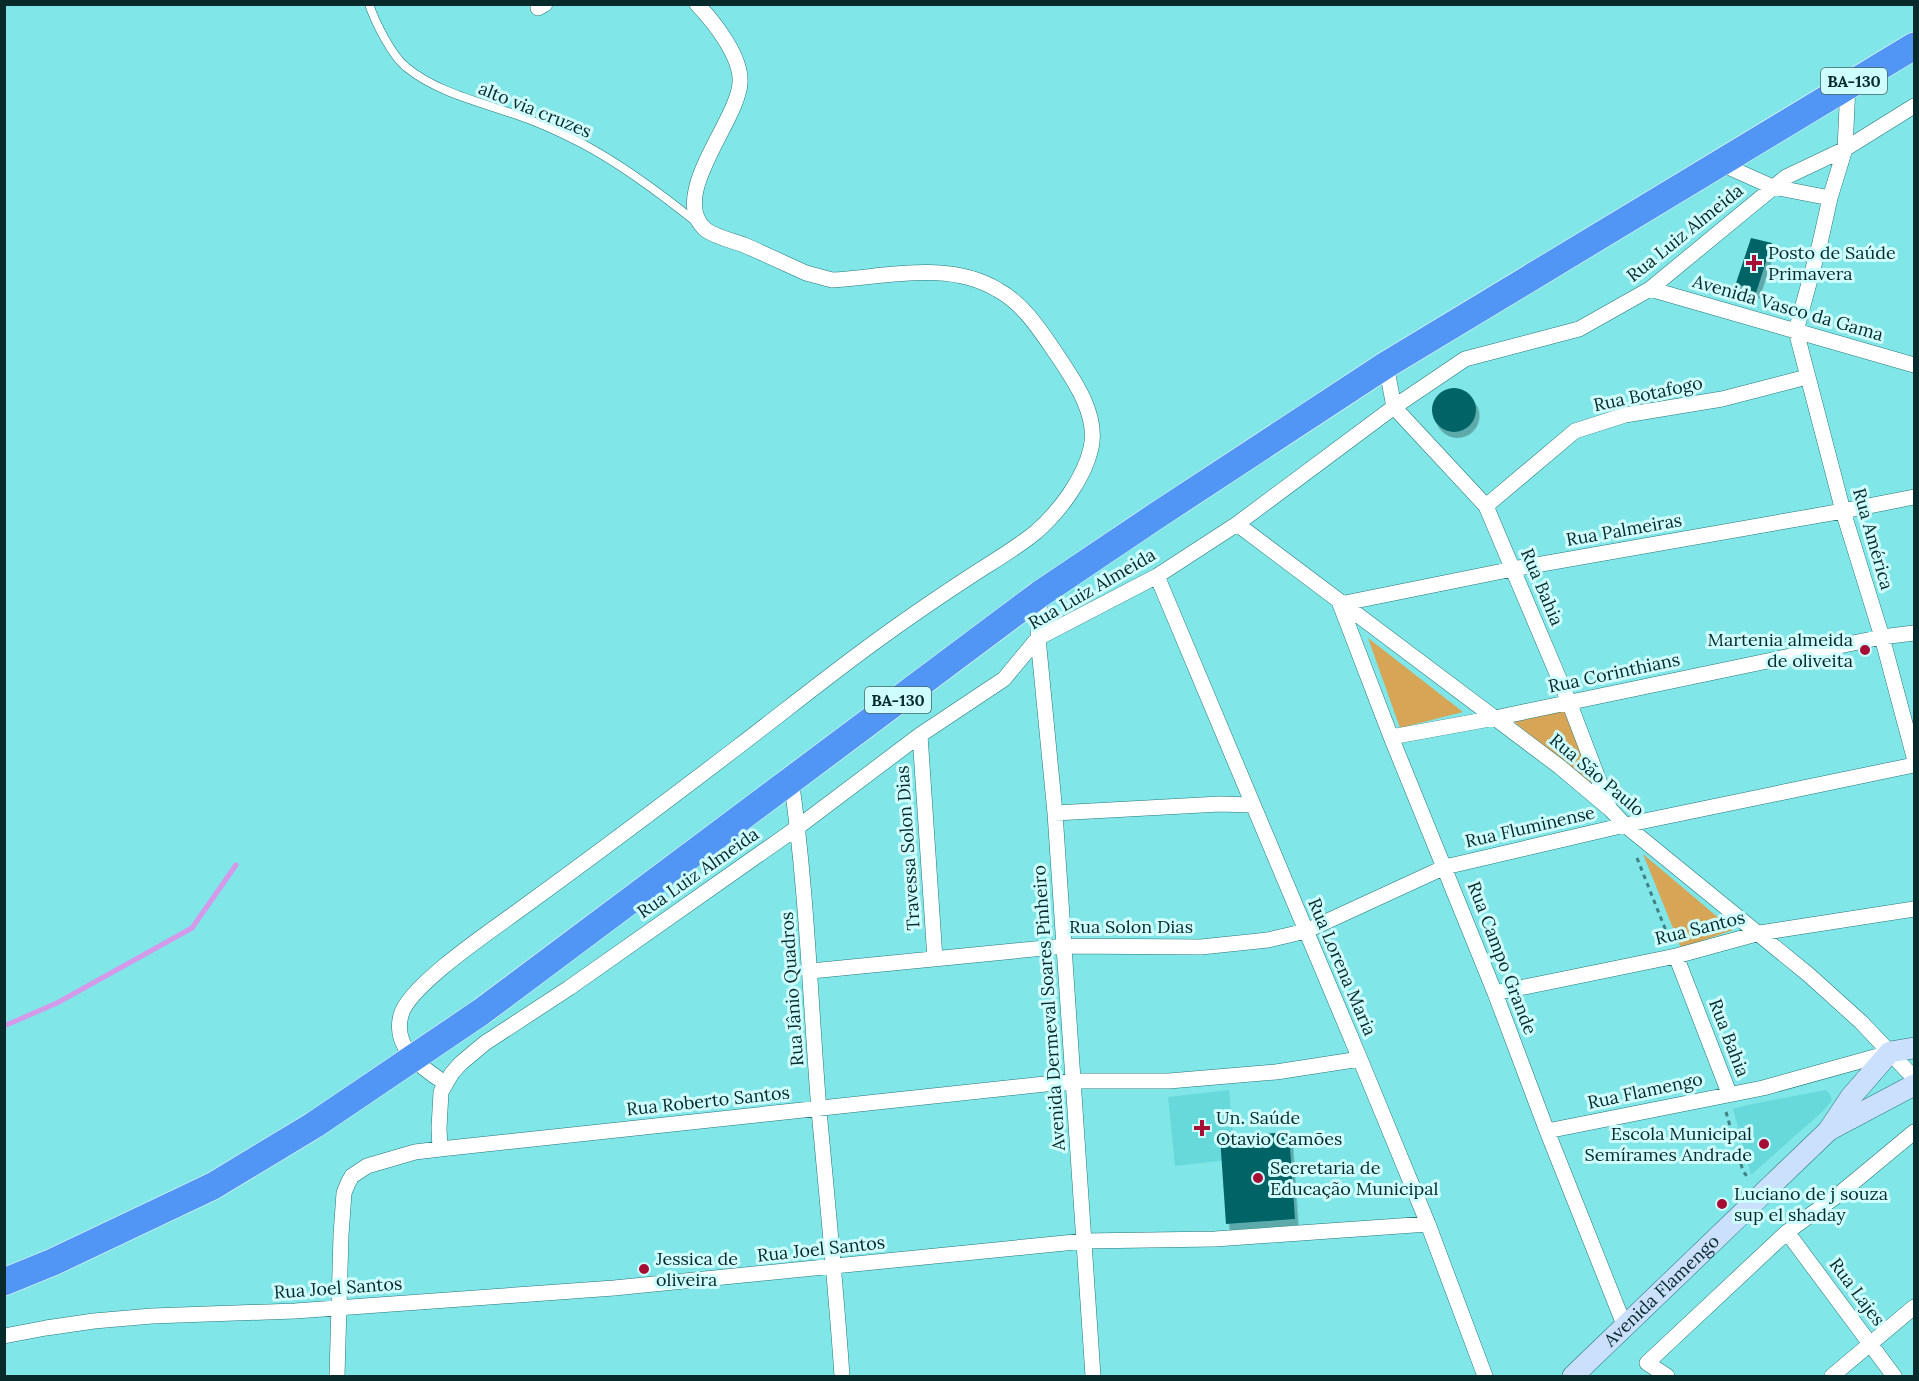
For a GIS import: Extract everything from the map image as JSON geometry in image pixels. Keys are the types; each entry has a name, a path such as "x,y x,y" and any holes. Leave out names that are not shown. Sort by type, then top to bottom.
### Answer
{"highway":[{"name":"BA-130","path":"4,1282 53,1262 213,1186 271,1152 481,1012 1040,594 1386,365 1914,46"}],"street":[{"path":"441,1149 440,1103 445,1083 412,1060 403,1040 401,1012 413,994 483,936 704,773 877,640 1036,532 1066,497 1092,446 1089,417 1071,375 1029,316 998,290 969,278 933,273 889,274 832,280 806,273 707,230 696,215 694,200 704,167 735,104 740,83 734,58 726,42 717,27 697,4"},
{"path":"1796,331 1845,149 1848,85"},
{"name":"Rua Luiz Almeida","path":"445,1083 461,1063 485,1043 568,988 798,827 920,735 1004,680 1038,638 1157,576 1237,524 1394,406 1465,359 1579,329 1650,289 1786,177 1845,149 1914,106"},
{"path":"1719,164 1773,187 1830,198"},
{"name":"Avenida Vasco da Gama","path":"1650,289 1914,365"},
{"name":"Rua América","path":"1796,331 1843,511 1882,637 1914,757"},
{"path":"1386,365 1394,406"},
{"name":"Rua Botafogo","path":"1486,506 1575,431 1625,415 1722,399 1807,377"},
{"name":"Rua Bahia","path":"1394,406 1486,506 1569,702 1611,810"},
{"name":"Rua Palmeiras","path":"1340,604 1513,569 1843,511 1914,496"},
{"name":"Rua São Paulo","path":"1237,524 1340,604 1560,767 1611,810 1625,825 1760,933 1861,1022 1914,1078"},
{"name":"Rua Lorena Maria","path":"1157,576 1428,1224 1485,1377"},
{"name":"Avenida Dermeval Soares Pinheiro","path":"1040,594 1038,638 1065,946 1093,1377"},
{"name":"Rua Campo Grande","path":"1340,604 1391,737 1496,993 1547,1131 1625,1327"},
{"name":"Rua Corinthians","path":"1391,737 1495,718 1882,637 1914,633"},
{"name":"Travessa Solon Dias","path":"920,735 935,959"},
{"name":"Rua Fluminense","path":"1306,931 1445,867 1625,825 1914,765"},
{"name":"Rua Jânio Quadros","path":"791,779 798,827 811,971 819,1109 835,1267 842,1377"},
{"path":"1055,813 1220,804 1252,805"},
{"name":"Rua Santos","path":"1496,993 1676,956 1760,933 1914,909"},
{"name":"Rua Solon Dias","path":"811,971 1065,946 1225,945 1268,940 1306,931"},
{"name":"Rua Bahia","path":"1676,956 1729,1093"},
{"path":"1890,1053 1914,1048"},
{"name":"Rua Flamengo","path":"1547,1131 1763,1088 1890,1053"},
{"name":"Avenida Flamengo","path":"1573,1377 1828,1131 1850,1098 1890,1053"},
{"name":"Rua Roberto Santos","path":"338,1308 344,1193 352,1176 367,1166 415,1152 1073,1081 1179,1081 1276,1072 1360,1059"},
{"name":"Avenida Flamengo","path":"1828,1131 1914,1085"},
{"path":"1666,1377 1647,1363 1787,1232 1838,1195 1914,1132"},
{"name":"Rua Joel Santos","path":"4,1336 105,1320 338,1308 636,1286 1084,1241 1215,1239 1428,1224"},
{"name":"Rua Lajes","path":"1787,1232 1894,1377"},
{"path":"1832,1377 1870,1342 1914,1307"},
{"path":"337,1377 338,1308"}],"lane":[{"name":"alto via cruzes","path":"369,4 393,51 400,62 411,71 448,90 546,126 583,144 645,182 707,230"}],"path":[{"path":"1638,858 1676,956"},
{"name":"Rua Bahia","path":"1729,1093 1725,1107 1732,1139 1743,1171 1761,1197"}],"shaded area":[{"path":"1368,638 1463,712 1400,728"},
{"path":"1566,708 1596,789 1514,722"},
{"path":"1643,854 1733,930 1681,948"},
{"name":"Un. Saúde Otavio Camões","path":"1229,1090 1236,1159 1175,1166 1168,1097"},
{"name":"Escola Municipal Semírames Andrade","path":"1826,1090 1832,1101 1751,1175 1733,1109"}],"building":[{"name":"Posto de Saúde Primavera","path":"1751,238 1772,243 1756,293 1736,283"},
{"path":"1454,388 1463,389 1470,394 1475,401 1475,419 1470,426 1463,431 1454,432 1445,431 1438,426 1433,419 1432,410 1433,401 1438,394 1445,389"},
{"name":"Secretaria de Educação Municipal","path":"1289,1132 1295,1219 1226,1224 1220,1137"}],"waterway":[{"path":"4,1026 57,1003 192,928 236,865"}],"place":[{"name":"Posto de Saúde Primavera","path":"1754,263"},
{"name":"Martenia almeida de oliveita","path":"1865,650"},
{"name":"Un. Saúde Otavio Camões","path":"1202,1128"},
{"name":"Escola Municipal Semírames Andrade","path":"1764,1144"},
{"name":"Secretaria de Educação Municipal","path":"1258,1178"},
{"name":"Luciano de j souza sup el shaday","path":"1722,1204"},
{"name":"Jessica de oliveira","path":"644,1269"}]}
